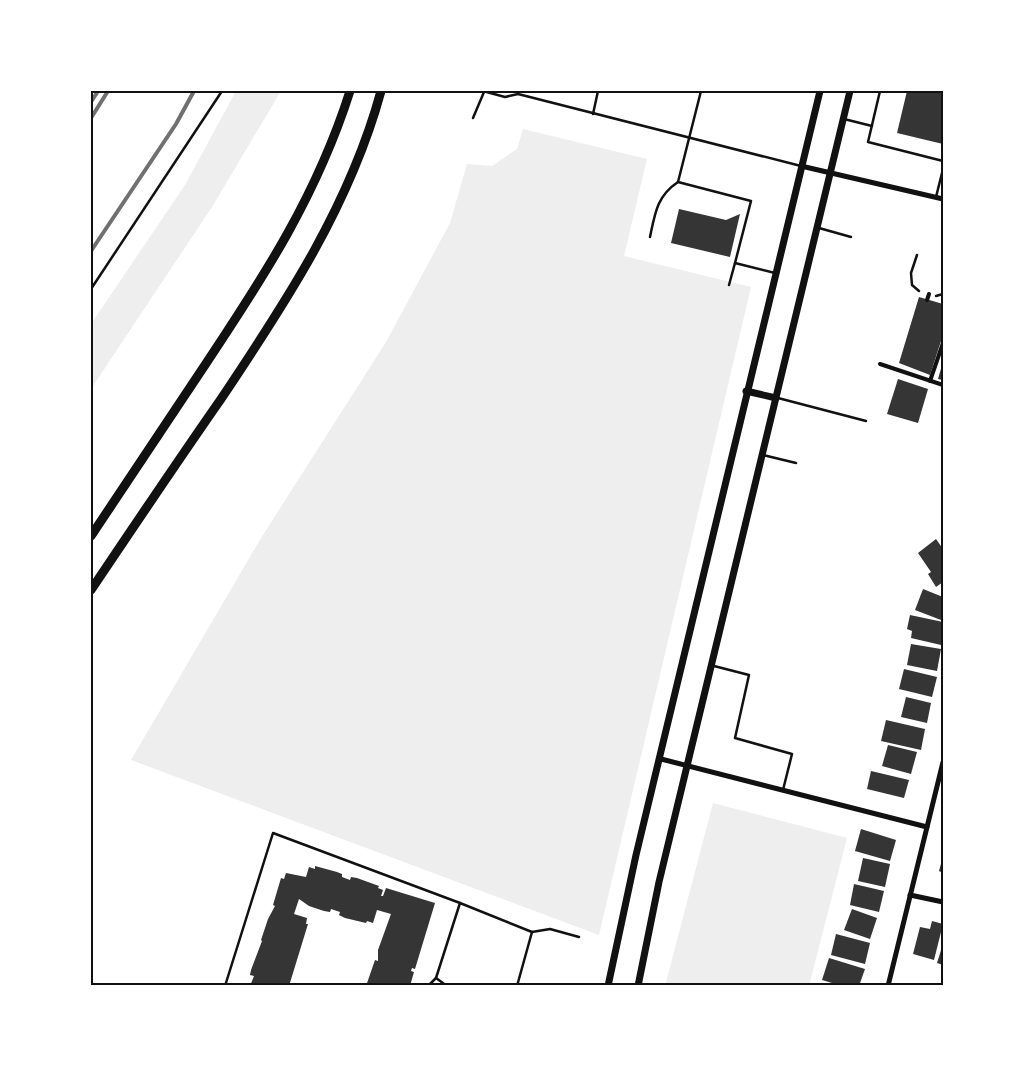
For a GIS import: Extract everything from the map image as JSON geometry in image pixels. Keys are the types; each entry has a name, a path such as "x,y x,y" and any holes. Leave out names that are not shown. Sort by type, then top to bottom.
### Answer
{"highway":[{"path":"91,536 254,292 304,206 322,169 350,91"},
{"path":"91,590 280,311 313,254 358,163 381,91"}],"main road":[{"path":"608,986 636,856 661,758 746,391 820,91"},
{"path":"638,986 659,882 764,454 850,91"},
{"path":"746,391 776,398"}],"street":[{"path":"800,166 943,199"},
{"path":"927,300 929,294"},
{"path":"930,380 943,342"},
{"path":"880,364 943,385"},
{"path":"661,758 927,827"},
{"path":"888,986 943,762"},
{"path":"910,894 943,902"}],"lane":[{"path":"91,289 222,91"},
{"path":"593,114 598,91"},
{"path":"650,237 657,207 666,190 678,182 701,91"},
{"path":"880,91 868,142 943,162"},
{"path":"473,118 483,92 505,97 518,94 800,166"},
{"path":"843,119 872,126"},
{"path":"936,198 943,169"},
{"path":"678,182 751,201 729,285"},
{"path":"817,228 851,237"},
{"path":"917,255 911,273 912,285 919,291"},
{"path":"735,263 775,273"},
{"path":"936,296 943,294"},
{"path":"776,398 866,421"},
{"path":"764,454 796,464"},
{"path":"712,665 749,675 735,738 792,754 783,790"},
{"path":"225,986 273,833 532,932 550,929 579,937"},
{"path":"428,986 436,978 460,903"},
{"path":"517,986 532,932"},
{"path":"436,978 447,986"}],"shaded area":[{"path":"236,91 281,91 212,207 91,389 91,324 185,185"},
{"path":"523,129 647,159 624,256 751,287 599,935 131,760 261,538 386,342 450,223 467,164 492,166 517,149"},
{"path":"713,803 847,838 809,986 665,986"}],"building":[{"path":"907,91 943,91 943,144 897,133"},
{"path":"679,209 726,220 740,214 730,257 671,243"},
{"path":"919,297 943,304 943,335 930,375 899,363"},
{"path":"943,365 943,380 938,379"},
{"path":"898,379 928,389 918,423 887,414"},
{"path":"936,539 943,549 943,582 936,587 928,574 931,572 918,553"},
{"path":"923,589 943,597 941,620 915,610"},
{"path":"910,615 943,622 941,645 911,638 912,631 907,629"},
{"path":"911,644 941,649 937,671 907,665"},
{"path":"904,669 937,677 932,697 899,689"},
{"path":"906,697 931,703 927,723 901,717"},
{"path":"886,720 925,729 921,750 881,741"},
{"path":"888,745 917,752 911,774 882,766"},
{"path":"871,771 909,780 904,798 867,789"},
{"path":"861,829 896,840 890,861 855,851"},
{"path":"863,858 890,864 885,887 858,881"},
{"path":"943,860 943,873 939,871"},
{"path":"315,866 342,874 342,877 350,880 351,877 357,878 379,886 378,888 383,890 381,896 383,896 386,888 435,903 415,969 412,968 411,971 414,972 410,986 366,986 375,960 378,961 378,950 391,914 377,910 373,923 367,921 366,923 345,918 339,915 340,912 331,909 330,912 309,906 299,899 294,914 307,918 306,924 308,924 289,986 250,986 254,976 250,975 251,970 268,919 275,906 273,905 281,878 284,879 286,873 306,877 309,867 315,869"},
{"path":"854,884 884,891 879,912 850,905"},
{"path":"852,909 877,918 870,939 844,930"},
{"path":"932,921 943,924 934,960 913,954 920,927 930,929"},
{"path":"836,934 870,943 865,964 831,955"},
{"path":"943,948 943,965 937,963"},
{"path":"829,958 865,969 859,986 842,986 822,980"}],"railway":[{"path":"91,102 98,91"},
{"path":"91,118 108,91"},
{"path":"91,251 176,124 194,91"}]}
